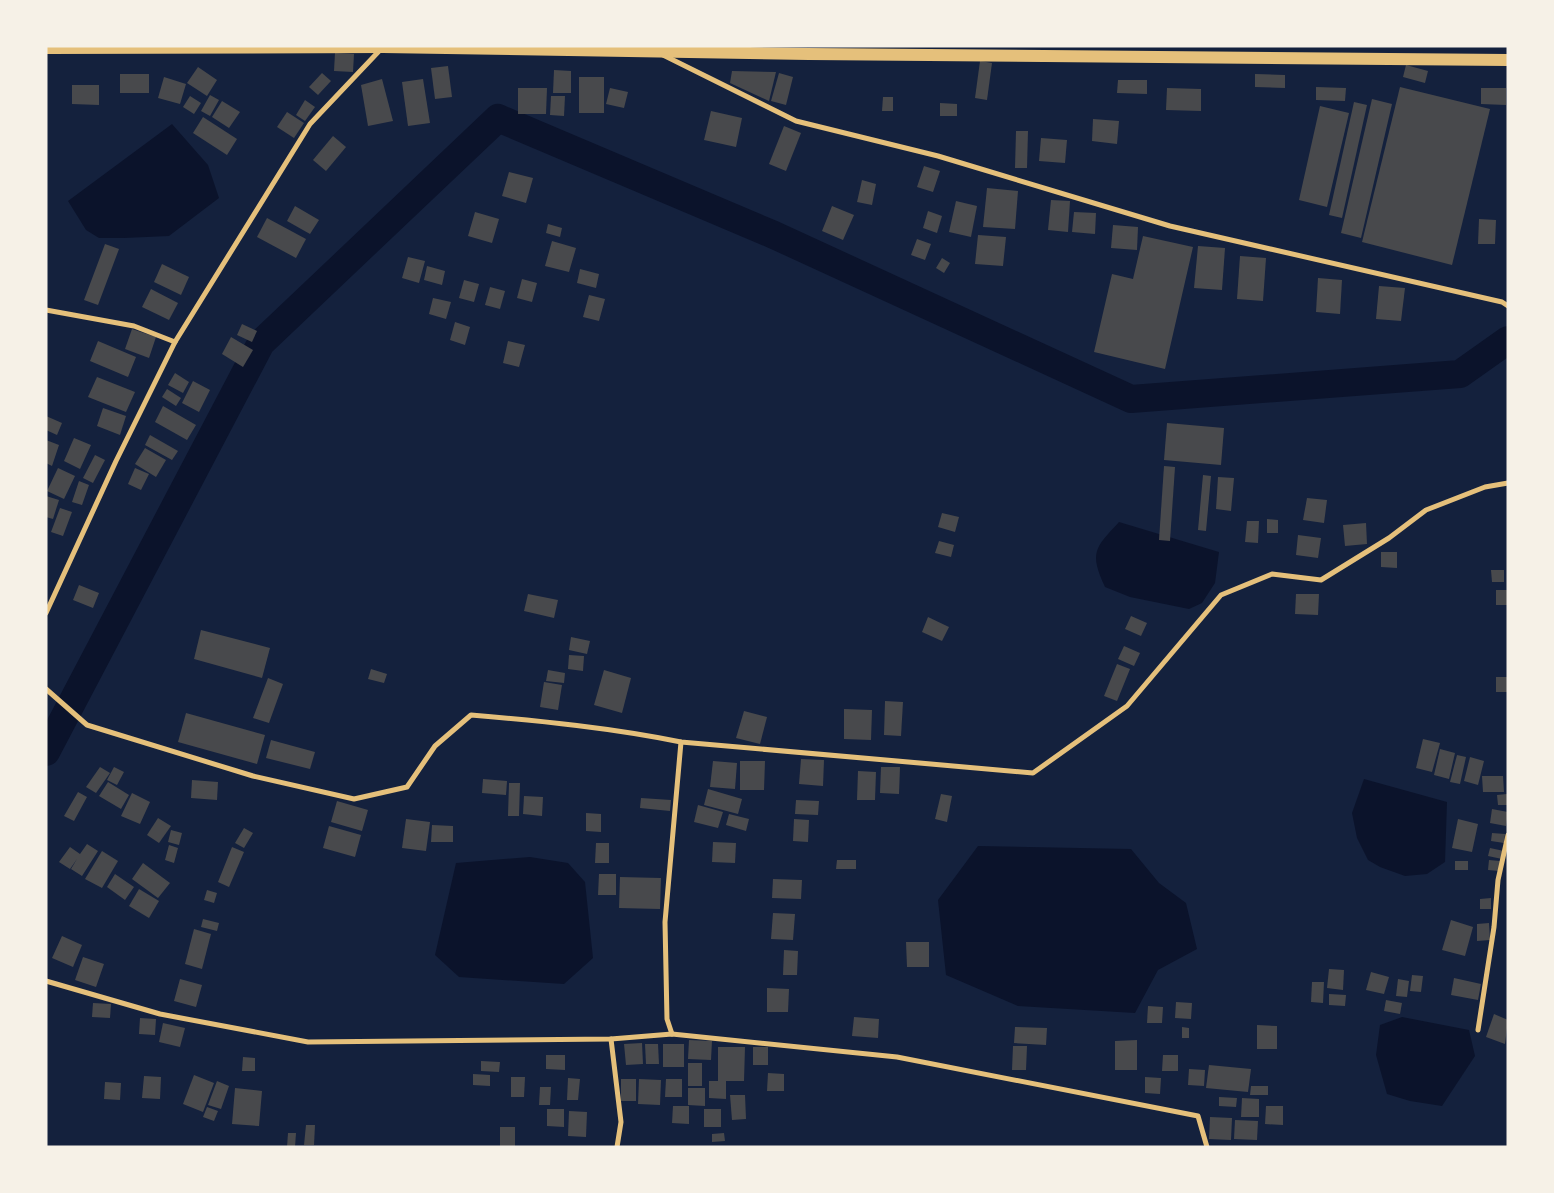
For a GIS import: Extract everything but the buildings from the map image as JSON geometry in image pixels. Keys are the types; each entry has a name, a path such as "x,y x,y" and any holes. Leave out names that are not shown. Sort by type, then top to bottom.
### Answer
{"main road":[{"path":"46,48 383,47 656,52 714,49 1336,52 1508,60"}],"street":[{"path":"46,613 116,461 175,342 310,124 383,47"},
{"path":"656,52 796,121 938,156 1170,226 1502,302 1508,306"},
{"path":"46,310 134,326 175,342"},
{"path":"46,688 60,703 87,724 253,776 354,799 407,787 435,746 471,715 556,722 632,732 681,742 1033,773 1127,706 1221,595 1272,574 1321,580 1389,538 1426,510 1485,487 1508,482"},
{"path":"672,1034 667,1019 666,922 681,742"},
{"path":"1478,1030 1494,927 1498,880 1508,834"},
{"path":"46,981 160,1014 308,1042 611,1039 672,1034 897,1057 1198,1116 1207,1147"},
{"path":"611,1039 621,1122 618,1147"}],"water":[{"path":"172,124 208,165 219,198 169,236 99,238 86,230 68,201"},
{"path":"1119,522 1219,552 1215,583 1202,603 1189,609 1130,597 1105,587 1097,566 1097,551 1104,538"},
{"path":"1364,779 1447,802 1445,862 1427,874 1405,876 1380,867 1368,860 1357,838 1352,813"},
{"path":"978,846 1131,849 1159,883 1186,903 1197,949 1158,970 1135,1013 1018,1006 946,975 938,900"},
{"path":"530,857 568,863 585,882 593,958 564,984 459,977 435,955 456,863"},
{"path":"1402,1017 1469,1030 1475,1056 1442,1106 1410,1101 1387,1094 1376,1055 1380,1025"}],"waterway":[{"path":"46,752 261,343 498,118 774,235 1131,399 1460,374 1508,340"}]}
